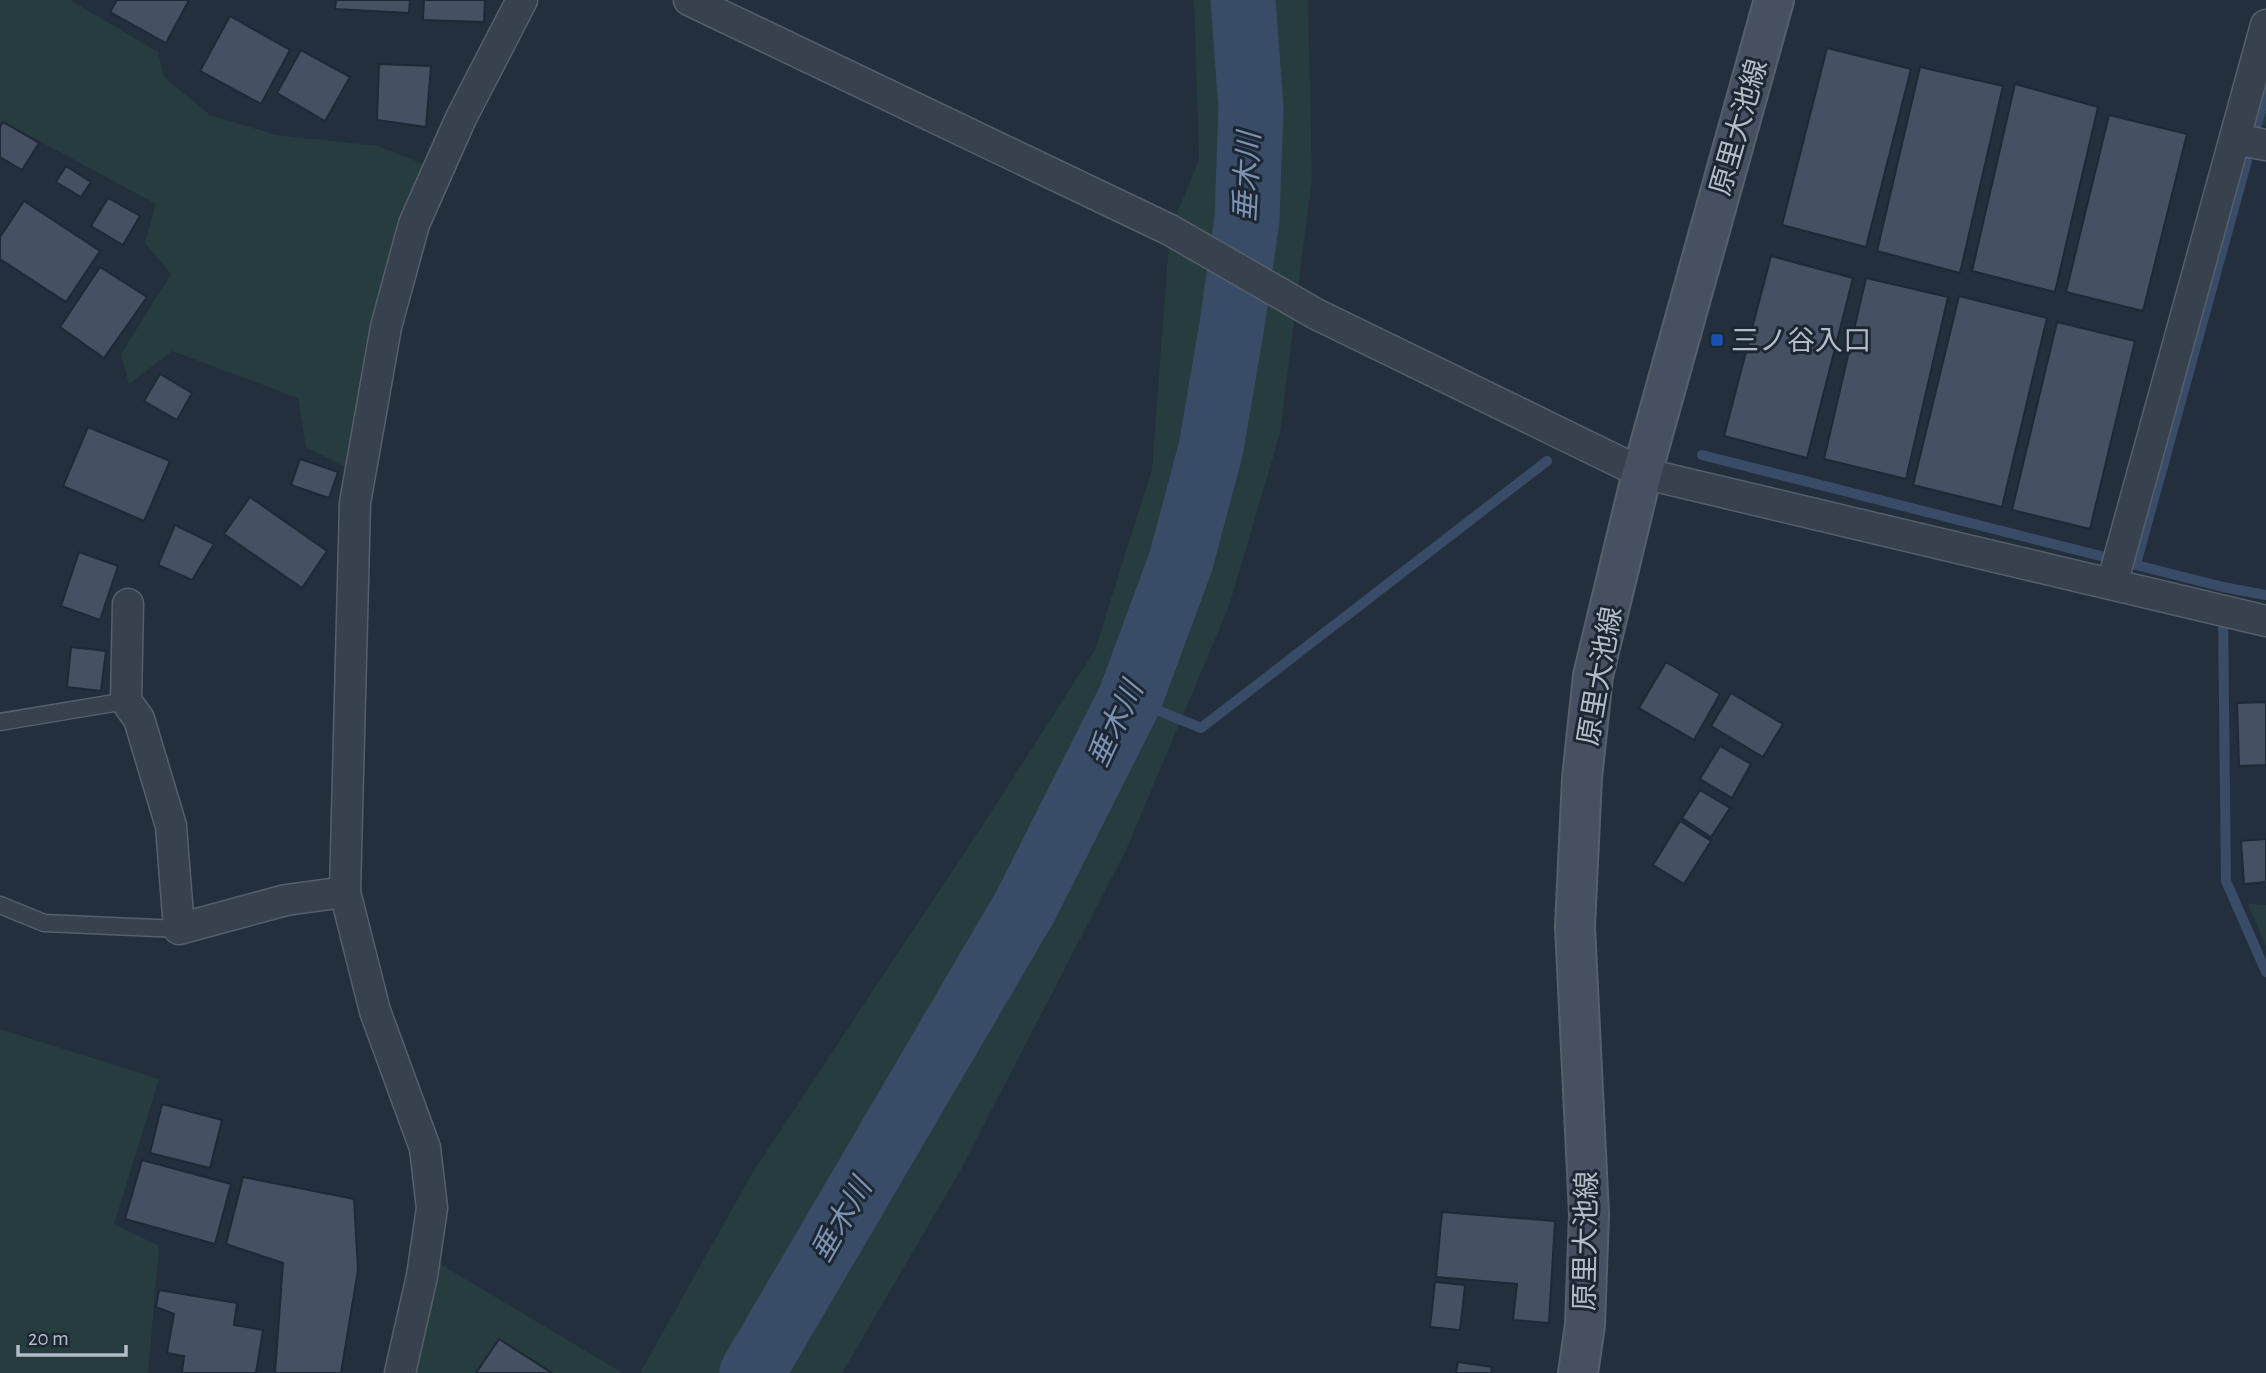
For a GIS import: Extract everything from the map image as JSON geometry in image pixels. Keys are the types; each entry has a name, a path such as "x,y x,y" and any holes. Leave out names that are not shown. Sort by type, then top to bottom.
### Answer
{"main road":[{"name":"原里大池線","path":"1578,1373 1584,1325 1589,1214 1575,926 1582,778 1593,676 1642,473 1773,0"}],"street":[{"path":"400,1373 422,1276 432,1208 425,1148 374,1011 345,892 355,503 386,327 414,224 461,118 522,0"},
{"path":"689,0 1170,230 1316,314 1642,473 2266,621"},
{"path":"2112,584 2266,25"},
{"path":"2235,139 2266,145"},
{"path":"128,604 126,701 139,719 171,826 179,929 286,900 345,892"}],"lane":[{"path":"0,722 126,701"},
{"path":"0,905 44,923 179,929"}],"green space":[{"path":"0,0 70,0 158,52 164,77 210,115 276,135 378,146 428,166 366,343 349,469 306,447 298,398 172,351 129,384 121,354 171,274 145,243 156,204 4,122 0,128"},
{"path":"1194,0 1308,0 1312,178 1280,433 1229,606 1126,850 960,1171 842,1373 640,1373 753,1172 1095,650 1152,469 1170,230 1199,160"},
{"path":"2266,59 2266,126 2250,122"},
{"path":"2248,904 2266,905 2266,946"},
{"path":"0,1029 159,1079 114,1224 159,1246 148,1373 0,1373"},
{"path":"435,1261 621,1372 621,1373 405,1373"}],"building":[{"path":"117,0 189,0 166,43 110,12"},
{"path":"336,0 410,0 409,13 335,9"},
{"path":"424,0 485,0 484,22 423,20"},
{"path":"230,16 290,50 261,104 200,71"},
{"path":"1827,48 1911,69 1866,247 1782,225"},
{"path":"301,50 350,77 325,121 277,93"},
{"path":"379,64 431,66 426,127 377,120"},
{"path":"1920,67 2003,86 1960,273 1877,251"},
{"path":"2015,84 2098,107 2055,292 1972,271"},
{"path":"2109,115 2187,134 2143,311 2066,292"},
{"path":"3,122 39,143 22,170 0,157 0,127"},
{"path":"66,166 91,182 81,197 56,182"},
{"path":"108,198 140,216 123,245 91,226"},
{"path":"24,201 100,251 66,302 0,259 0,237"},
{"path":"1771,256 1853,278 1807,458 1724,436"},
{"path":"100,267 147,297 104,358 60,327"},
{"path":"1866,278 1948,297 1906,479 1824,459"},
{"path":"1959,296 2047,318 2002,507 1913,485"},
{"path":"2057,322 2135,341 2090,529 2012,510"},
{"path":"160,374 192,393 177,420 144,401"},
{"path":"88,427 170,461 144,521 63,486"},
{"path":"300,459 338,472 329,498 291,485"},
{"path":"250,497 327,551 302,588 224,534"},
{"path":"175,525 214,544 192,580 158,565"},
{"path":"79,552 118,566 100,620 61,606"},
{"path":"71,647 106,651 101,691 67,687"},
{"path":"1666,662 1720,694 1694,740 1639,708"},
{"path":"1731,693 1783,724 1763,757 1711,726"},
{"path":"2266,702 2266,765 2239,766 2237,703"},
{"path":"1720,746 1751,764 1732,798 1700,779"},
{"path":"1700,790 1730,808 1711,837 1682,818"},
{"path":"1680,821 1711,841 1684,884 1653,865"},
{"path":"2266,839 2266,882 2244,884 2241,841"},
{"path":"162,1104 222,1120 210,1168 150,1153"},
{"path":"142,1160 231,1184 215,1244 125,1219"},
{"path":"243,1177 354,1199 358,1270 341,1373 275,1373 283,1263 226,1244"},
{"path":"1442,1212 1555,1221 1549,1323 1513,1320 1517,1284 1436,1277"},
{"path":"1435,1282 1465,1285 1460,1330 1430,1327"},
{"path":"159,1290 237,1303 234,1325 263,1330 256,1373 182,1373 184,1356 167,1353 174,1314 156,1307"},
{"path":"499,1339 552,1373 476,1373"},
{"path":"1458,1362 1492,1367 1491,1373 1456,1373"}],"waterway":[{"name":"垂木川","path":"752,1373 1026,905 1130,699 1181,561 1211,448 1247,219 1251,108 1243,0"},
{"path":"2256,127 2266,92"},
{"path":"2136,564 2247,161"},
{"path":"1702,455 2223,587 2266,595"},
{"path":"1130,699 1201,728 1547,461"},
{"path":"2223,615 2226,881 2266,972"}],"place":[{"name":"三ノ谷入口","path":"1717,340"}]}
